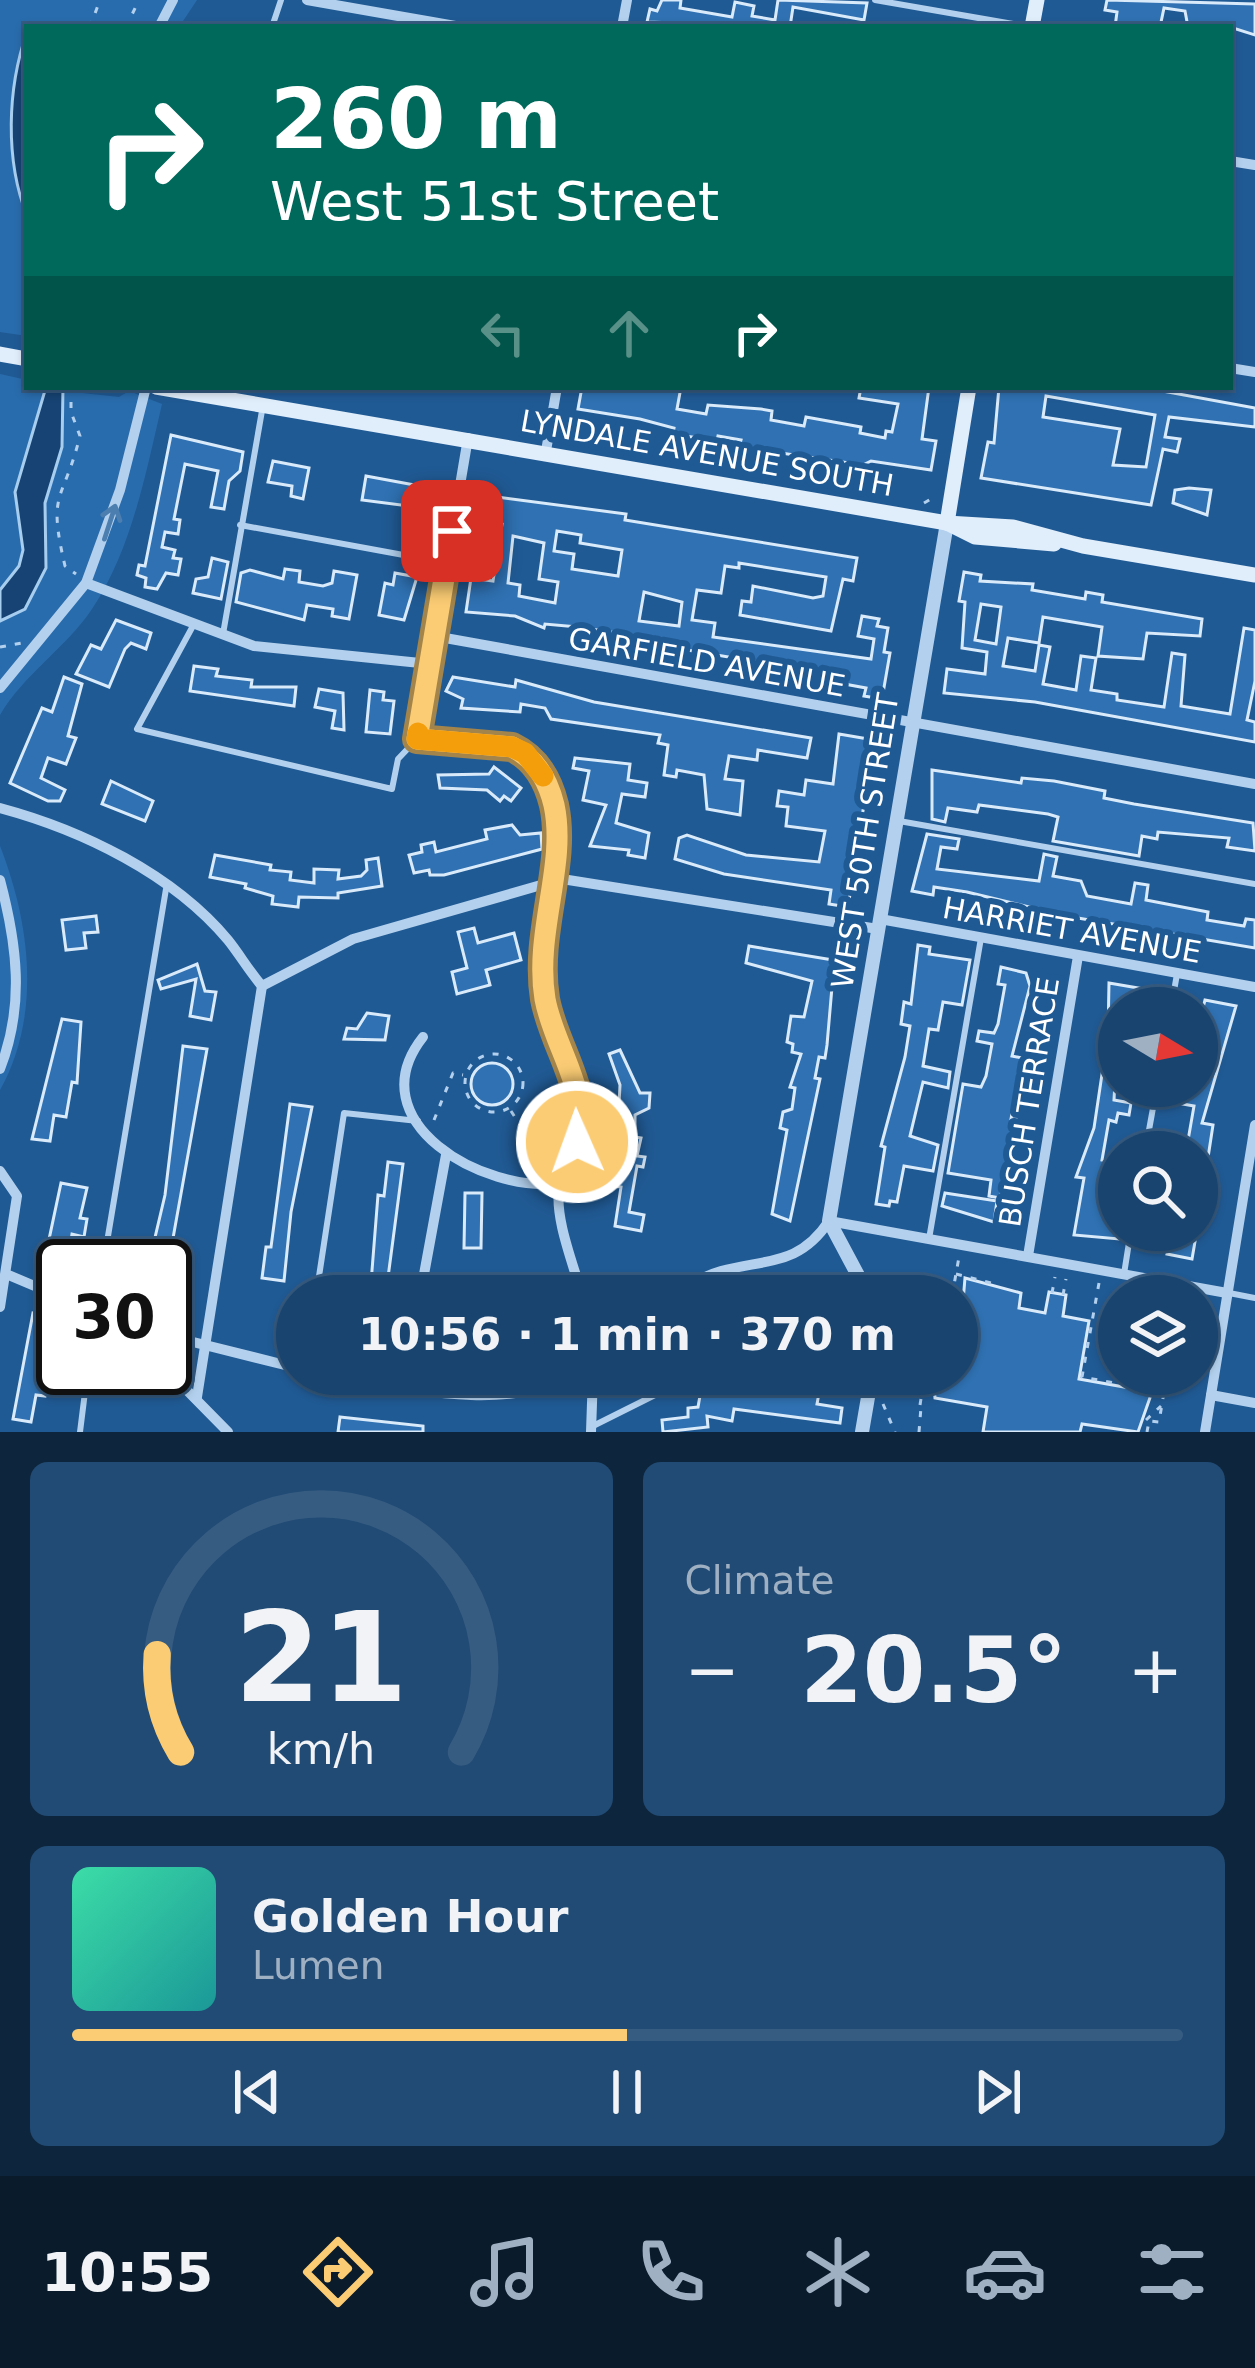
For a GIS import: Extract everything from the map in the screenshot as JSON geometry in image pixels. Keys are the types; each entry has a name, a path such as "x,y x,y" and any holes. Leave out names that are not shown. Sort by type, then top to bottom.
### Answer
{"main road":[{"name":"LYNDALE AVENUE SOUTH","path":"167,390 188,396 237,392 468,439 947,523 970,536 1000,542 1083,546 1255,575"},
{"name":"WEST 50TH STREET","path":"947,523 969,390"}],"street":[{"path":"310,0 443,24"},
{"path":"0,688 83,580 115,507 145,390"},
{"path":"545,452 556,390"},
{"path":"468,439 417,739 496,742 525,753 548,786 555,808 557,838 542,929 546,1002 581,1111 577,1142 560,1183 561,1213 577,1275"},
{"name":"WEST 50TH STREET","path":"829,1221 947,523"},
{"path":"83,580 264,648 430,664"},
{"name":"GARFIELD AVENUE","path":"434,636 1255,784"},
{"path":"0,808 118,854 229,941 262,986 197,1397"},
{"name":"HARRIET AVENUE","path":"262,986 353,938 570,878 981,938 1255,987"},
{"path":"0,880 14,931 17,975 15,1019 0,1069"},
{"name":"BUSCH TERRACE","path":"1028,1256 1078,956"},
{"path":"422,1037 405,1073 418,1120 446,1155 490,1177 560,1183"},
{"path":"1218,1350 1250,1194 1255,1125"},
{"path":"424,1275 446,1155"},
{"path":"0,1171 17,1196 0,1307"},
{"path":"829,1221 1227,1293"},
{"path":"711,1275 797,1256 815,1243 829,1221"},
{"path":"829,1221 858,1275"},
{"path":"3,1279 36,1289"},
{"path":"192,1343 276,1363"},
{"path":"192,1392 228,1432"},
{"path":"591,1430 592,1395"},
{"path":"862,1432 868,1395"},
{"path":"1205,1432 1211,1395 1255,1403"}],"lane":[{"path":"875,0 1014,24"},
{"path":"223,635 264,401"},
{"path":"239,525 447,563"},
{"path":"194,624 137,728 392,789 398,759 417,739"},
{"path":"896,820 1255,884"},
{"path":"108,1239 166,889"},
{"path":"929,1239 981,938"},
{"path":"1175,987 1177,974"},
{"path":"319,1275 344,1113 418,1120"},
{"path":"1124,1274 1128,1251"},
{"path":"1227,1293 1255,1298"},
{"path":"80,1432 85,1395"},
{"path":"591,1430 658,1395"}],"path":[{"path":"70,390 71,412 80,436 54,501 65,566 83,580"},
{"path":"923,504 925,497 931,499"},
{"path":"0,647 34,637"},
{"path":"487,1055 512,1061 523,1084 509,1108 494,1112 478,1108 467,1095 466,1075 487,1055"},
{"path":"432,1128 448,1078 452,1072 466,1075"},
{"path":"509,1108 549,1170"},
{"path":"959,1255 956,1274 994,1284"},
{"path":"1052,1292 1055,1273"},
{"path":"1063,1294 1067,1276"},
{"path":"1098,1288 1082,1377 1098,1380"},
{"path":"919,1432 922,1395"},
{"path":"1146,1419 1159,1423 1164,1395"},
{"path":"883,1403 895,1432"},
{"path":"1146,1419 1162,1405"},
{"path":"1146,1419 1147,1432"}],"shaded area":[{"path":"0,0 197,0 181,24 24,24 24,336 0,332"},
{"path":"24,41 24,207 11,124"},
{"path":"0,374 24,379 24,390 119,397 129,391 162,404 136,509 106,586 82,623 0,715"},
{"path":"45,390 63,390 62,447 45,503 46,568 25,609 0,621 0,590 19,566 23,550 15,492"},
{"path":"0,846 19,906 27,969 22,1031 0,1090"}],"building":[{"path":"662,0 681,0 680,8 732,17 735,2 754,6 752,16 775,20 778,0 867,3 864,20 793,7 790,24 647,22 650,9 657,11"},
{"path":"1107,0 1255,4 1255,35 1233,24 1187,24 1185,11 1164,8 1161,24 1115,24 1117,12 1105,10"},
{"path":"581,390 680,390 677,409 706,414 708,405 761,409 772,411 771,420 804,426 806,417 861,427 860,433 885,438 886,431 892,432 898,404 859,398 860,390 929,390 922,439 936,441 931,470 871,461 863,465 739,447 741,440 673,434 674,428 640,419 578,409"},
{"path":"999,390 1157,390 1255,408 1255,427 1169,417 1165,437 1180,439 1177,452 1163,449 1151,505 981,478 988,442 994,443","holes":["1046,396 1155,415 1146,467 1113,465 1120,429 1043,417"]},
{"path":"171,435 243,452 240,471 229,481 224,509 211,507 218,471 185,464 174,519 180,520 178,534 165,532 162,547 175,550 173,558 181,559 178,575 166,573 157,589 145,587 146,578 137,575 139,565 145,566"},
{"path":"273,461 309,468 303,499 291,496 292,486 268,482"},
{"path":"366,476 436,489 432,516 408,512 409,506 362,500"},
{"path":"1175,490 1211,490 1207,515 1173,503"},
{"path":"482,495 626,514 625,520 857,558 853,581 843,579 831,631 740,615 742,601 751,602 753,586 813,598 823,596 826,577 739,563 739,568 725,566 721,593 697,590 692,620 715,623 713,637 871,659 874,639 858,636 862,616 879,619 877,626 888,628 884,652 890,653 882,699 864,696 866,688 817,679 818,672 616,638 617,633 545,624 544,628 515,616 466,612 471,578 493,581 502,524 479,515","holes":["557,531 581,535 580,543 622,550 618,576 572,569 574,554 554,551","513,536 544,543 539,579 558,582 555,603 519,596 520,585 508,583","644,592 682,602 679,626 639,621"]},
{"path":"212,558 228,562 221,599 193,593 196,579 208,577"},
{"path":"285,569 300,571 299,582 323,586 332,583 334,571 357,575 349,619 332,616 333,609 307,605 304,620 236,602 241,573 250,570 283,579"},
{"path":"964,572 981,575 980,581 1033,584 1032,590 1085,599 1086,592 1103,595 1102,602 1202,619 1200,636 1147,633 1143,659 1098,656 1102,627 1043,617 1039,643 1008,638 1003,666 1035,671 1039,645 1050,647 1043,684 1076,690 1081,656 1096,658 1091,690 1117,694 1117,700 1164,707 1172,653 1185,655 1181,706 1230,714 1244,628 1255,630 1255,681 1247,720 1255,722 1255,742 1035,702 944,693 947,669 985,674 987,652 962,648 965,602 959,601","holes":["981,604 1001,607 996,644 975,640"]},
{"path":"395,573 417,577 404,620 379,615 385,583 393,585"},
{"path":"116,620 151,633 146,649 131,643 125,649 109,687 76,674 91,645 101,649"},
{"path":"194,666 218,669 216,676 252,680 251,687 296,687 294,706 190,691"},
{"path":"64,677 82,684 68,736 76,738 66,764 48,758 41,778 65,790 60,801 48,801 10,783 42,708 52,712"},
{"path":"453,677 515,687 516,680 594,702 811,738 807,758 758,750 757,760 729,756 725,779 743,781 740,815 707,809 704,775 677,770 676,777 664,775 668,745 658,743 660,735 551,719 545,708 521,704 520,712 461,708 463,699 446,691"},
{"path":"319,689 343,693 344,730 332,728 335,711 315,707"},
{"path":"370,690 384,692 383,700 394,701 390,734 366,732"},
{"path":"839,734 874,740 848,907 829,904 831,890 724,874 675,859 679,838 687,835 746,855 819,862 825,831 786,826 788,807 777,806 779,791 804,795 806,780 833,784"},
{"path":"575,758 630,764 628,780 647,783 645,797 622,794 616,823 649,833 645,858 628,855 629,850 590,846 606,805 583,800 589,771 573,768"},
{"path":"494,767 521,788 511,801 504,796 500,801 487,790 440,788 438,775 489,774"},
{"path":"932,770 1021,783 1022,778 1054,781 1105,791 1104,798 1253,823 1255,851 1227,847 1229,838 1158,832 1157,839 1142,836 1139,856 1053,841 1058,817 979,805 977,812 948,808 945,822 932,819"},
{"path":"111,781 153,801 145,821 102,804"},
{"path":"512,825 520,835 541,833 542,849 444,875 430,875 429,870 414,873 409,855 422,852 421,845 434,842 436,852 487,839 485,830"},
{"path":"927,834 959,839 957,849 941,847 937,869 1039,881 1044,854 1057,857 1053,876 1081,881 1087,896 1131,904 1135,883 1148,885 1146,900 1208,912 1207,920 1244,926 1246,919 1255,920 1255,948 1066,916 967,892 934,887 933,895 912,891"},
{"path":"215,855 271,865 270,870 291,872 290,880 314,883 314,869 339,870 338,879 361,876 367,870 366,860 378,858 382,886 338,893 338,898 299,897 298,907 272,904 273,896 245,888 246,884 210,877"},
{"path":"96,916 98,932 84,933 86,948 66,950 62,920"},
{"path":"474,928 478,943 514,933 521,960 486,970 490,985 457,994 452,972 467,968 458,932"},
{"path":"918,945 930,947 929,954 970,960 962,1005 943,1002 938,1030 929,1029 923,1066 950,1072 948,1088 923,1082 910,1136 938,1145 933,1171 904,1166 897,1202 890,1201 889,1206 876,1204 885,1147 881,1146 905,1057 910,1026 901,1024 904,1002 911,1004"},
{"path":"749,946 839,961 838,966 846,968 842,988 832,987 825,1058 819,1057 815,1078 820,1079 790,1221 772,1214 787,1130 780,1128 783,1112 792,1109 795,1088 790,1087 801,1054 792,1052 793,1044 787,1042 791,1016 804,1017 812,981 746,963"},
{"path":"197,964 205,991 216,992 211,1020 190,1016 196,979 161,989 158,980"},
{"path":"1001,967 1026,973 1030,986 1012,1056 1022,1058 1011,1119 1016,1119 1012,1150 1000,1198 989,1196 991,1180 948,1173 963,1084 981,1087 986,1076 992,1044 977,1041 979,1031 994,1033 998,1024 1005,985 998,984"},
{"path":"1218,1003 1236,1006 1218,1068"},
{"path":"367,1013 389,1016 385,1040 344,1039 347,1028 357,1029"},
{"path":"62,1019 81,1022 77,1083 72,1082 66,1117 54,1115 50,1141 32,1139"},
{"path":"183,1046 207,1049 173,1239 155,1239 165,1195"},
{"path":"620,1050 640,1093 650,1093 649,1108 635,1115 635,1137 641,1138 637,1156 645,1157 643,1167 637,1166 629,1212 644,1215 641,1231 615,1226 621,1187 604,1185 618,1125 620,1085 609,1054"},
{"path":"492,1063 507,1069 513,1084 507,1099 492,1105 477,1099 471,1084 477,1069"},
{"path":"1098,1101 1098,1107 1130,1107 1129,1115 1118,1113 1116,1122 1109,1120 1107,1131 1098,1131 1098,1237 1074,1235 1084,1178 1076,1177 1094,1128"},
{"path":"290,1104 312,1107 291,1212 285,1275 276,1275 276,1280 262,1278 266,1247 271,1247"},
{"path":"1194,1107 1207,1107 1202,1123 1213,1125 1212,1131 1190,1131"},
{"path":"388,1162 403,1164 388,1275 372,1275 378,1195 384,1196"},
{"path":"61,1183 87,1188 80,1218 87,1219 84,1237 72,1234 71,1239 49,1239"},
{"path":"465,1193 482,1193 481,1248 464,1248"},
{"path":"945,1193 997,1201 994,1222 942,1206"},
{"path":"1168,1251 1193,1251 1192,1259"},
{"path":"978,1281 1021,1293 1019,1308 1045,1313 1049,1292 1066,1295 1063,1316 1089,1321 1079,1379 1098,1382 1098,1395 1151,1395 1138,1432 1082,1424 1080,1432 983,1432 987,1407 935,1398 978,1395"},
{"path":"36,1314 36,1395 31,1422 13,1419"},
{"path":"700,1395 819,1395 817,1404 842,1408 840,1423 734,1409 732,1421 707,1416 708,1427 663,1432 662,1420 688,1417 688,1408 698,1407"},
{"path":"340,1417 423,1426 423,1432 338,1432"}],"slow traffic":[{"path":"418,733 417,739 458,738 512,747 525,753 543,776"}],"route":[{"path":"452,531 417,739 458,738 512,747 537,766 548,786 557,838 542,929 542,966 546,1002 579,1096 577,1142"}]}
